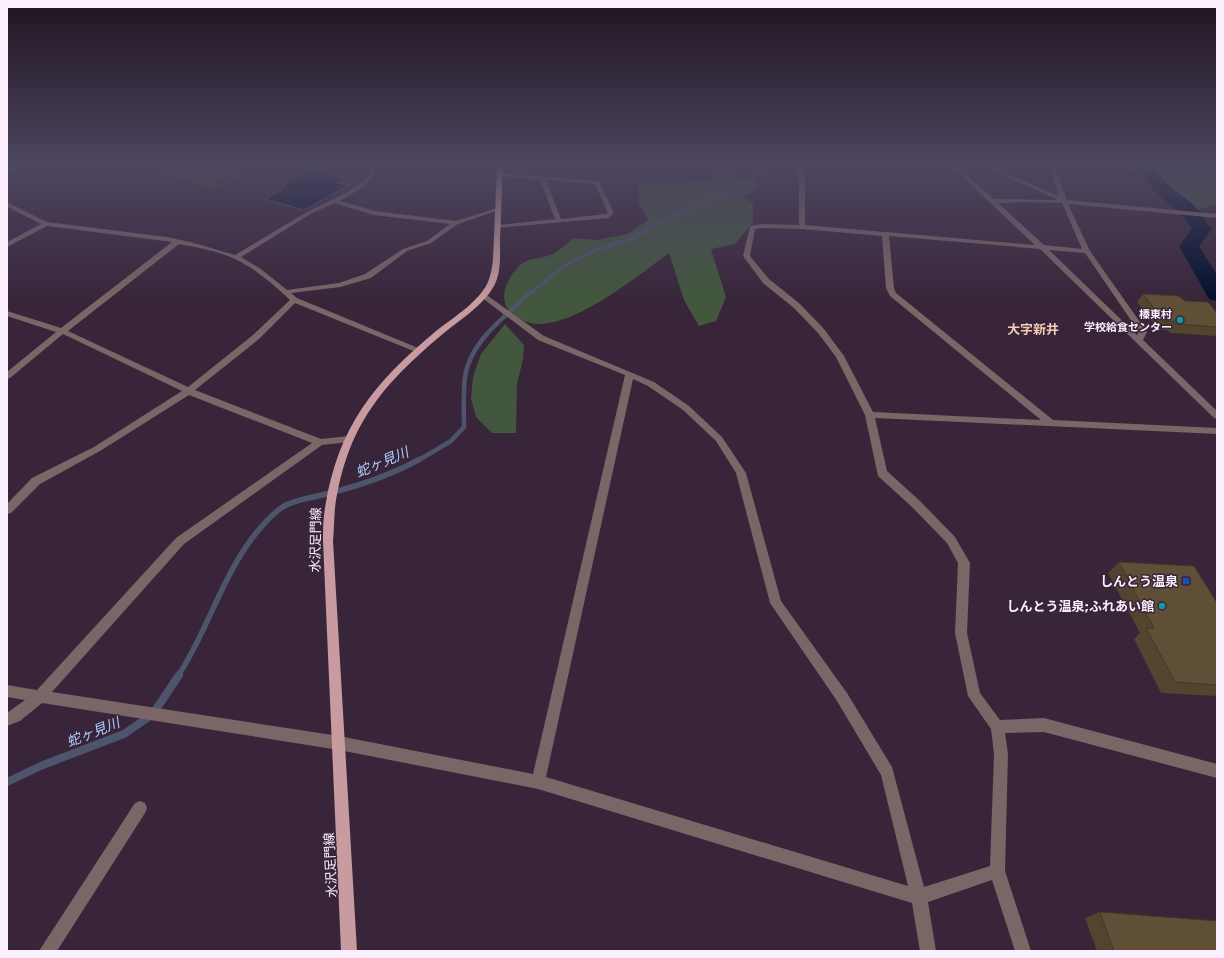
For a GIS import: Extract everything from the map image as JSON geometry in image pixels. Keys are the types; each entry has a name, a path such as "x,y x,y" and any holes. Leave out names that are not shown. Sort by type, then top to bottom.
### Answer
{"main road":[{"name":"水沢足門線","path":"349,951 328,542 330,502 339,467 349,439 361,415 395,372 418,350 484,295 494,278 499,212"}],"street":[{"path":"20,212 46,224 177,242 236,257 294,300 418,350"},
{"path":"236,257 313,212"},
{"path":"370,212 456,223"},
{"path":"285,292 340,285 368,276 405,250 429,242 456,223 491,212"},
{"path":"555,212 558,221"},
{"path":"498,227 608,216 610,212"},
{"path":"802,212 802,227"},
{"path":"1004,212 1139,339 1191,393 1217,416"},
{"path":"1070,212 1087,251 1143,332 1139,339"},
{"path":"1178,212 1217,216"},
{"path":"7,245 46,224"},
{"path":"1023,951 997,871 1001,754 997,727 974,696 961,633 964,564 951,540 916,504 882,474 870,415 840,356 821,330 797,306 766,281 746,256 752,227 762,226 802,227 1087,251"},
{"path":"885,234 890,288 893,294 1052,424"},
{"path":"7,376 62,331 177,242"},
{"path":"484,295 541,338 651,384 686,408 720,439 741,473 776,603 842,697 887,772 919,897 928,951"},
{"path":"7,510 36,481 97,449 189,391 256,337 294,300"},
{"path":"7,313 62,331 206,399 320,442 349,439"},
{"path":"538,782 630,374"},
{"path":"870,415 1217,431"},
{"path":"7,720 15,716 40,696 180,541 320,442"},
{"path":"7,691 339,743 538,782 919,897 997,871"},
{"path":"997,727 1044,725 1217,771"},
{"path":"48,951 140,808"}],"green space":[{"path":"643,212 753,212 753,222 735,244 711,249 726,297 716,321 699,326 684,300 669,253 617,291 573,316 551,323 532,323 516,316 506,307 504,293 508,282 513,273 523,262 550,255 559,250 573,238 596,240 628,234 648,220"},
{"path":"505,324 524,345 523,359 517,384 516,433 492,433 476,417 471,399 473,377 481,354"}],"building":[{"path":"1143,294 1179,296 1185,301 1208,302 1217,313 1217,327 1177,324 1173,321 1164,321"},
{"name":"しんとう温泉;ふれあい館","path":"1119,562 1194,566 1217,603 1217,685 1175,682 1146,628 1154,628"},
{"path":"1100,912 1217,921 1217,951 1114,951"}],"waterway":[{"name":"蛇ヶ見川","path":"529,294 567,264 593,251 633,238 662,221 683,212"},
{"path":"1189,212 1202,229 1189,246 1217,294"},
{"name":"蛇ヶ見川","path":"419,460 451,441 464,427 465,377 468,364 481,341 490,330 530,293"},
{"name":"蛇ヶ見川","path":"178,676 189,658 237,560 249,542 273,514 291,503 365,483 387,475 420,459"},
{"name":"蛇ヶ見川","path":"7,782 43,765 124,734 153,714 179,675"}],"place":[{"name":"榛東村 学校給食センター","path":"1180,320"},
{"name":"しんとう温泉","path":"1186,581"},
{"name":"しんとう温泉;ふれあい館","path":"1162,606"}],"district":[{"name":"大字新井","path":"1033,329"}]}
